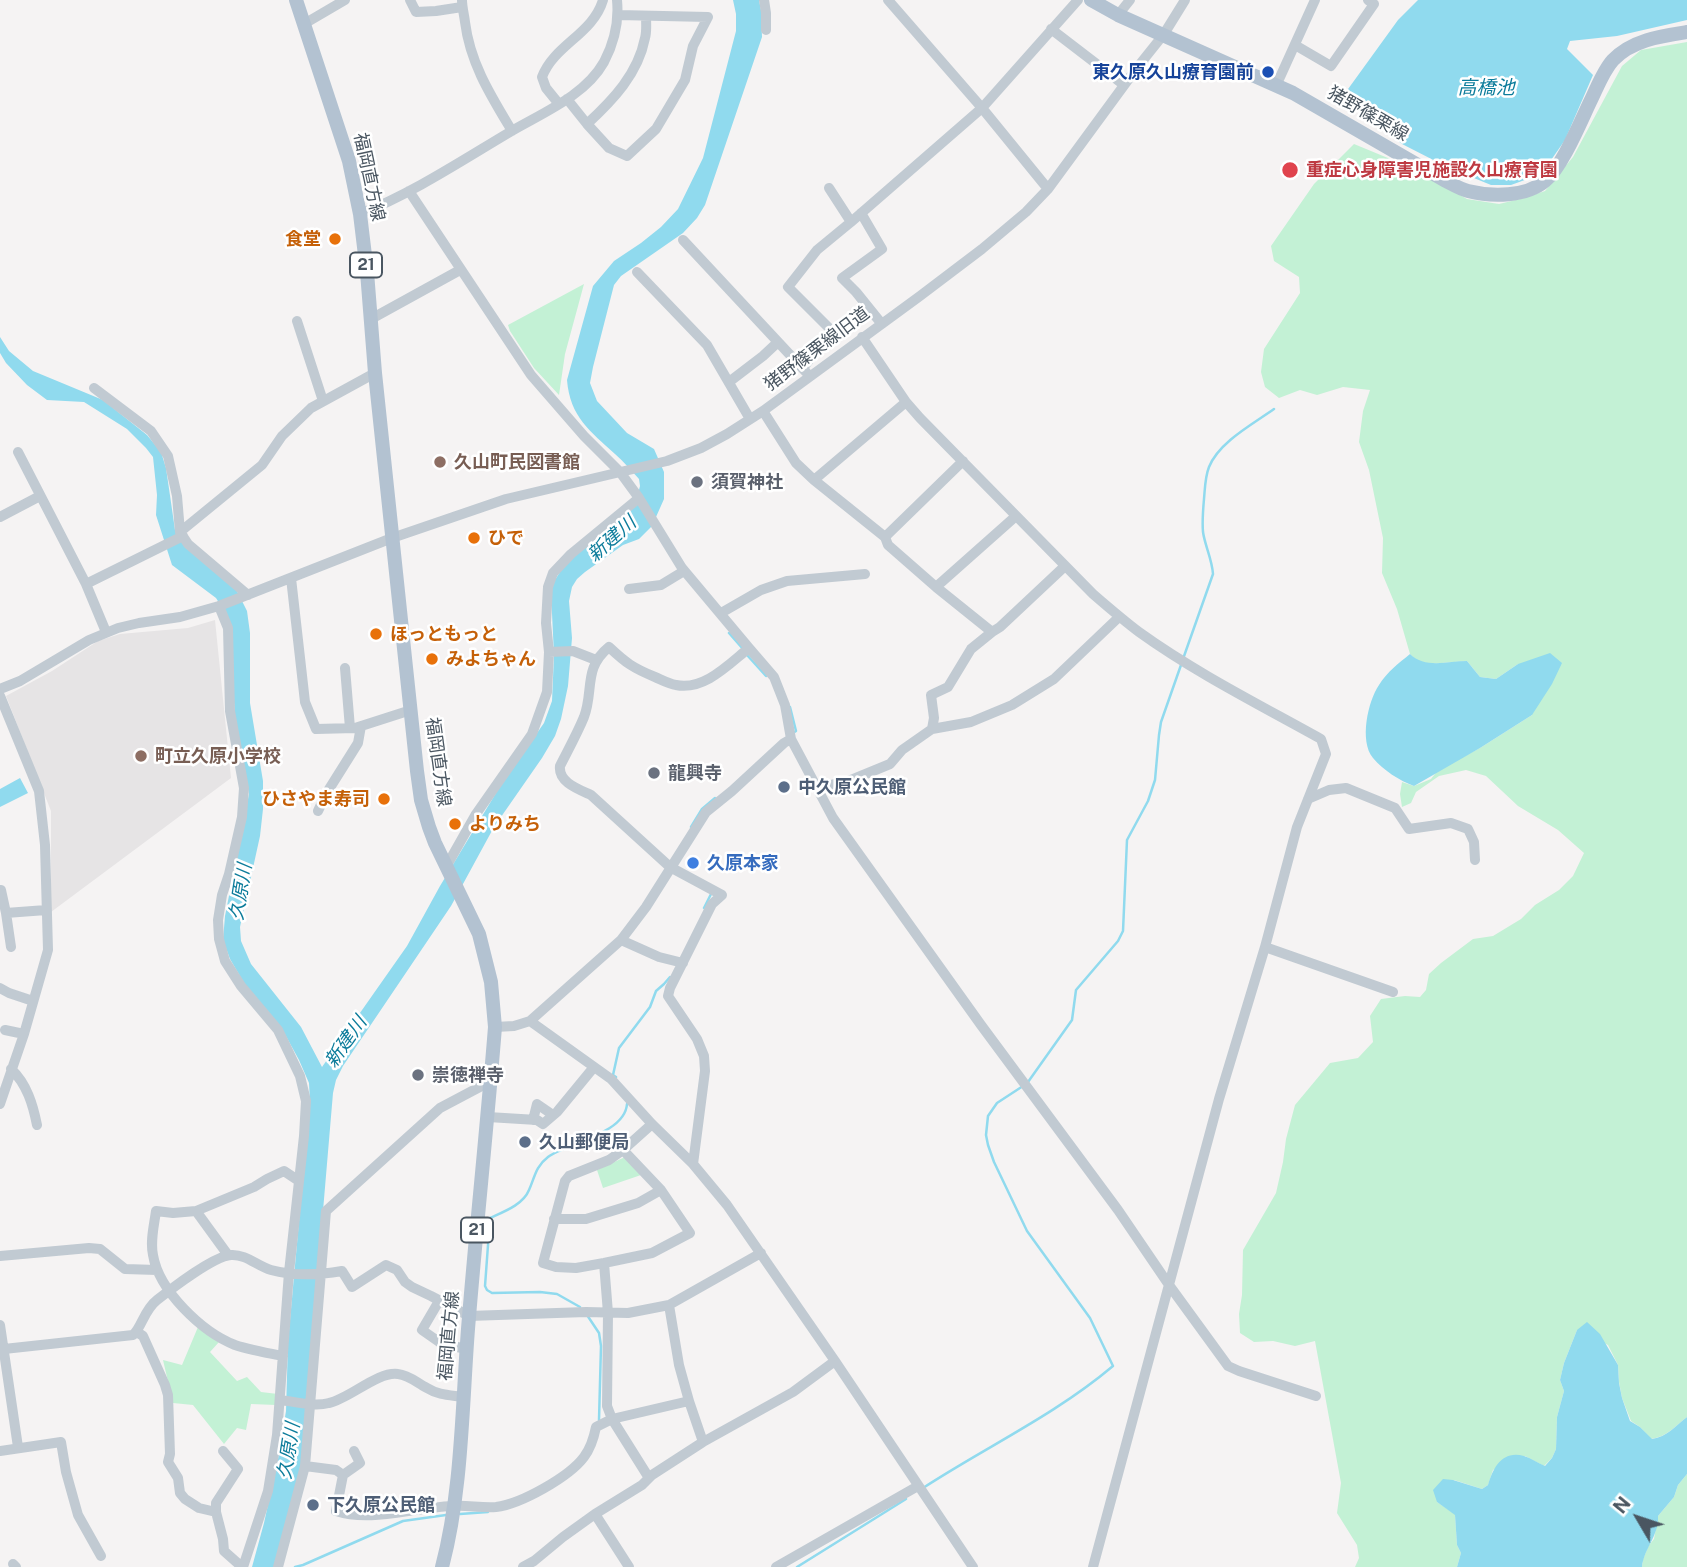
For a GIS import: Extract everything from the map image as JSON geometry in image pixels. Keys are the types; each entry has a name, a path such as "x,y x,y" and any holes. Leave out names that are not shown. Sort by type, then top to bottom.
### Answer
{"main road":[{"name":"福岡直方線","path":"296,0 349,161 359,214 421,800 446,867 479,934 491,982 495,1027 488,1117 450,1536 442,1567"},
{"name":"猪野篠栗線","path":"1091,0 1118,15 1293,93 1444,180 1483,194 1530,190 1546,180 1560,163 1612,61 1625,50 1642,42 1687,32"}],"street":[{"path":"304,24 345,0"},
{"path":"410,0 416,12 436,11 462,3 472,55 487,89 512,131"},
{"path":"603,0 593,20 556,53 542,77 546,88 563,101 609,148 627,156 656,129 685,80 693,46 708,17 618,15"},
{"path":"359,214 409,191 563,101 586,83 603,63 614,37 618,15 617,0"},
{"path":"764,0 766,30"},
{"path":"888,0 1048,189"},
{"path":"683,240 807,372 832,331 788,287 817,250 982,108 1077,0"},
{"path":"1118,15 1130,0"},
{"name":"猪野篠栗線旧道","path":"0,689 20,681 106,632 219,606 392,538 506,499 667,461 727,434 763,411 807,372 862,337 1026,212 1048,189 1164,34 1185,0"},
{"path":"1276,86 1315,0"},
{"path":"1295,45 1331,66 1374,4 1368,0"},
{"path":"587,124 614,99 628,80 646,37 646,16"},
{"path":"1051,29 1124,85"},
{"path":"829,188 851,222"},
{"path":"409,191 531,374 584,436 620,472 684,571 776,680 785,705 791,739 833,817 1228,1366 1316,1396"},
{"path":"861,213 882,249 842,278 881,323"},
{"path":"371,319 460,270"},
{"path":"637,272 707,345 750,419"},
{"path":"297,321 323,401"},
{"path":"862,337 920,418 1065,566 1119,617 1188,664 1321,739 1326,754 1297,827 1265,947 1219,1099 1093,1567"},
{"path":"729,382 778,342"},
{"path":"86,584 163,546 181,534 262,465 282,436 311,408 375,373"},
{"path":"94,388 151,431 168,456 177,496 181,534 188,544 245,596"},
{"path":"814,480 906,402"},
{"path":"763,411 796,463 885,537 888,545 936,587 992,632"},
{"path":"18,452 86,584 106,632"},
{"path":"885,537 963,461"},
{"path":"0,517 40,496"},
{"path":"446,867 477,814 532,734 548,692 549,652 546,623 548,587 553,573 571,554 639,498"},
{"path":"936,587 1016,516"},
{"path":"932,729 934,718 931,695 948,687 971,649 1000,627 1065,566"},
{"path":"629,589 661,585 684,571"},
{"path":"721,613 761,590 787,581 865,574"},
{"path":"291,578 304,702 316,729 355,727 411,710"},
{"path":"219,606 228,628 230,711 244,788 242,817 222,895 218,920 219,939 225,961 241,986 278,1030 300,1076 306,1101 289,1272 277,1435 268,1491 243,1567 224,1551 216,1512 216,1503 238,1469 223,1451"},
{"path":"818,789 851,780 890,764 902,750 932,729 971,722 1012,705 1054,678 1119,617"},
{"path":"693,1164 705,1071 704,1056 697,1039 668,996 712,904 722,895 670,867 591,794 569,784 559,772 584,715 596,660 609,647 628,665 675,685 684,686 716,674 749,648"},
{"path":"549,652 573,651 596,660"},
{"path":"318,811 358,743 345,668"},
{"path":"0,683 0,689"},
{"path":"0,696 39,791 45,845 48,950 24,1034 0,1102"},
{"path":"495,1027 522,1025 530,1021 621,940 646,907 706,812 791,739"},
{"path":"1308,799 1329,790 1346,788 1395,808 1409,829 1451,823 1468,829 1474,842 1475,860"},
{"path":"1,890 10,947"},
{"path":"6,913 46,910"},
{"path":"621,940 659,957 683,963"},
{"path":"1265,947 1393,992"},
{"path":"0,988 33,1001"},
{"path":"530,1021 611,1079 693,1164 727,1205 973,1567"},
{"path":"5,1030 24,1034"},
{"path":"488,1117 533,1120 543,1124 574,1092 593,1067"},
{"path":"11,1069 30,1099 37,1125"},
{"path":"278,1567 305,1466 326,1211 440,1108 491,1081"},
{"path":"533,1120 537,1104 553,1115"},
{"path":"623,1150 661,1190 690,1233 652,1252 604,1264 576,1268 543,1263 565,1181 609,1160 652,1124"},
{"path":"283,1356 237,1345 197,1322 169,1291 157,1270 152,1241 156,1212 196,1212 284,1171 299,1181"},
{"path":"554,1219 586,1219 638,1203 661,1190"},
{"path":"196,1212 228,1255"},
{"path":"0,1256 89,1248 100,1250 125,1269 157,1270"},
{"path":"4,1349 133,1335 154,1302 214,1261 228,1255 247,1258 268,1269 289,1272 321,1275 342,1271 352,1287 386,1265 397,1270 412,1287 469,1316 628,1312 669,1305 761,1253"},
{"path":"604,1264 607,1406 612,1419 649,1478"},
{"path":"439,1301 422,1330 442,1345 467,1349"},
{"path":"669,1305 688,1401 703,1443"},
{"path":"0,1325 18,1447"},
{"path":"137,1332 143,1336 168,1395 168,1462 178,1478 180,1493 199,1508 216,1512"},
{"path":"523,1567 649,1478 703,1443 793,1392 835,1361"},
{"path":"281,1400 310,1404 329,1403 386,1376 397,1374 414,1379 441,1394 463,1397"},
{"path":"354,1451 360,1463 343,1475 336,1511 349,1515 368,1515 453,1506 498,1506 520,1501 565,1474 583,1457 596,1427 612,1419 688,1401"},
{"path":"0,1451 61,1442 78,1515 101,1556"},
{"path":"305,1466 336,1470 343,1475"},
{"path":"776,1567 918,1486"},
{"path":"595,1514 629,1567"}],"shaded area":[{"path":"215,620 231,778 51,912 51,811 6,696 52,671 98,641 120,634 188,628"}],"green space":[{"path":"1687,42 1687,1417 1666,1434 1651,1439 1631,1421 1622,1398 1618,1365 1608,1345 1577,1330 1560,1380 1564,1391 1557,1417 1556,1449 1552,1458 1544,1466 1525,1456 1493,1470 1488,1485 1482,1489 1454,1480 1437,1502 1455,1514 1457,1545 1461,1553 1457,1567 1355,1567 1359,1558 1357,1545 1337,1513 1341,1483 1315,1341 1295,1346 1273,1341 1254,1342 1240,1333 1243,1250 1276,1193 1295,1105 1330,1063 1358,1058 1373,1042 1370,1016 1381,999 1420,997 1426,990 1429,974 1441,963 1473,939 1493,936 1521,919 1535,905 1559,890 1573,876 1584,853 1558,830 1518,806 1486,776 1466,770 1439,776 1416,792 1411,803 1402,807 1402,782 1414,786 1431,779 1438,770 1480,748 1532,715 1518,664 1496,679 1480,677 1467,661 1429,664 1416,660 1410,654 1397,609 1382,573 1383,538 1369,470 1359,442 1363,411 1370,390 1343,387 1317,395 1300,390 1279,398 1265,387 1261,372 1264,349 1300,293 1299,277 1274,261 1271,246 1314,184 1354,144 1417,170 1467,199 1499,204 1545,191 1573,157 1622,66 1641,50"},
{"path":"584,284 565,354 559,395 534,368 508,325"},
{"path":"625,1157 641,1175 603,1188 597,1170"},
{"path":"198,1327 219,1342 210,1352 237,1381 247,1377 261,1392 278,1394 276,1405 251,1404 246,1430 237,1428 224,1444 193,1405 173,1403 163,1360 182,1365"},
{"path":"1687,1474 1687,1567 1642,1567 1649,1545 1654,1539 1658,1516 1674,1497 1678,1485"}],"water":[{"path":"733,0 759,0 762,37 705,205 683,233 621,276 614,285 590,383 597,401 627,433 654,449 664,472 664,499 652,526 639,539 623,545 585,572 572,587 569,601 572,638 568,686 555,736 494,827 451,906 336,1080 301,1470 275,1567 252,1567 278,1459 286,1411 288,1342 310,1101 309,1083 299,1060 282,1029 244,983 223,940 225,916 249,794 235,716 228,617 216,598 172,565 156,515 153,457 146,448 127,429 84,402 47,400 27,385 0,353 0,337 9,351 33,371 103,400 147,435 161,452 166,468 175,530 236,589 247,611 250,633 250,703 263,781 263,809 260,836 240,927 241,941 251,964 301,1027 322,1067 407,946 502,783 544,723 552,701 553,583 567,561 635,506 639,479 577,414 567,380 593,286 614,261 661,227 678,209 703,158 736,31"},
{"name":"高橋池","path":"1418,0 1687,0 1687,20 1617,36 1570,41 1567,49 1593,75 1565,140 1549,163 1533,177 1511,185 1491,185 1402,144 1343,96 1398,20"},
{"path":"1550,653 1562,663 1532,715 1414,786 1387,771 1369,751 1366,742 1367,721 1375,692 1389,672 1410,654 1430,663 1467,661 1480,677 1496,679 1518,664"},
{"path":"20,778 28,793 0,807 0,789"},
{"path":"1587,1322 1600,1334 1618,1365 1622,1398 1630,1421 1652,1439 1667,1434 1687,1417 1687,1474 1678,1485 1674,1497 1658,1516 1656,1530 1642,1567 1457,1567 1461,1553 1457,1545 1455,1515 1437,1502 1433,1490 1443,1479 1482,1489 1488,1485 1500,1462 1510,1456 1524,1456 1545,1466 1556,1449 1557,1417 1564,1391 1560,1380 1564,1363 1577,1330"}],"waterway":[{"path":"1183,659 1213,574 1203,528 1205,483 1209,467 1220,449 1274,409"},
{"path":"729,633 743,649"},
{"path":"747,655 766,676"},
{"path":"1028,1082 1072,1020 1076,990 1118,941 1123,931 1127,840 1148,801 1155,780 1161,722 1181,665"},
{"path":"790,707 796,731 793,733"},
{"path":"691,827 702,809 715,798"},
{"path":"704,908 712,892"},
{"path":"616,1077 613,1075 619,1048 650,1007 656,991 670,977"},
{"path":"923,1488 1068,1400 1113,1366 1090,1318 1027,1231 988,1145 988,1116 997,1103 1023,1086"},
{"path":"580,1307 557,1294 492,1293 487,1290 485,1286 490,1218 522,1200 538,1168 548,1157 606,1130 624,1114 627,1104"},
{"path":"587,1315 599,1333 601,1346 599,1420"},
{"path":"797,1567 906,1499"},
{"path":"460,1514 488,1512"},
{"path":"295,1567 403,1521 446,1515"}],"place":[{"name":"東久原久山療育園前","path":"1268,72"},
{"name":"重症心身障害児施設久山療育園","path":"1290,170"},
{"name":"食堂","path":"335,239"},
{"name":"久山町民図書館","path":"440,462"},
{"name":"須賀神社","path":"697,482"},
{"name":"ひで","path":"474,538"},
{"name":"ほっともっと","path":"376,634"},
{"name":"みよちゃん","path":"432,659"},
{"name":"町立久原小学校","path":"141,756"},
{"name":"龍興寺","path":"654,773"},
{"name":"中久原公民館","path":"784,787"},
{"name":"ひさやま寿司","path":"384,799"},
{"name":"よりみち","path":"455,824"},
{"name":"久原本家","path":"693,863"},
{"name":"崇徳禅寺","path":"418,1075"},
{"name":"久山郵便局","path":"525,1142"},
{"name":"下久原公民館","path":"313,1505"}],"water label":[{"name":"新建川","path":"612,539"},
{"name":"久原川","path":"241,892"},
{"name":"新建川","path":"346,1042"},
{"name":"久原川","path":"289,1451"}]}
